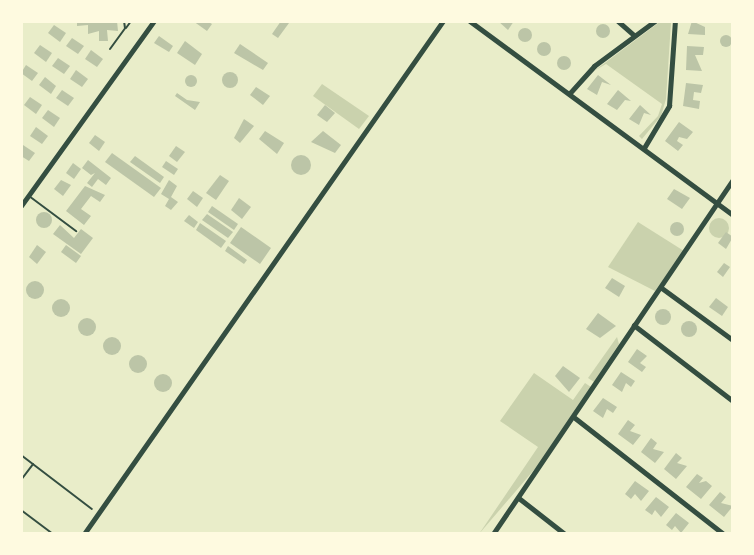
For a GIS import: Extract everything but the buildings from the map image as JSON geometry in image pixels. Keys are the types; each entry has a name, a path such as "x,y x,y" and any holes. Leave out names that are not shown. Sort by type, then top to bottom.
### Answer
{"street":[{"path":"21,206 154,21"},
{"path":"84,534 443,21"},
{"path":"470,21 733,215"},
{"path":"618,21 634,35"},
{"path":"570,93 588,71 655,21"},
{"path":"644,148 669,106 675,21"},
{"path":"493,534 575,417 733,180"},
{"path":"662,288 733,340"},
{"path":"634,325 733,401"},
{"path":"575,417 724,534"},
{"path":"519,498 565,534"}],"lane":[{"path":"29,196 76,230"}],"path":[{"path":"124,21 126,29"},
{"path":"110,49 131,21"},
{"path":"21,455 92,509"},
{"path":"21,480 33,464"},
{"path":"21,510 53,534"}],"green space":[{"path":"661,21 671,23 666,99 661,116 642,139 639,136 658,116 662,104 606,64 594,71"},
{"path":"322,84 369,116 359,129 313,96"},
{"path":"719,218 726,221 729,228 726,235 719,238 712,235 709,228 712,221"},
{"path":"638,222 684,251 655,291 608,267"},
{"path":"617,337 619,344 594,382 588,378"},
{"path":"534,373 573,400 585,383 591,387 539,464 479,534 538,447 500,421"}]}
